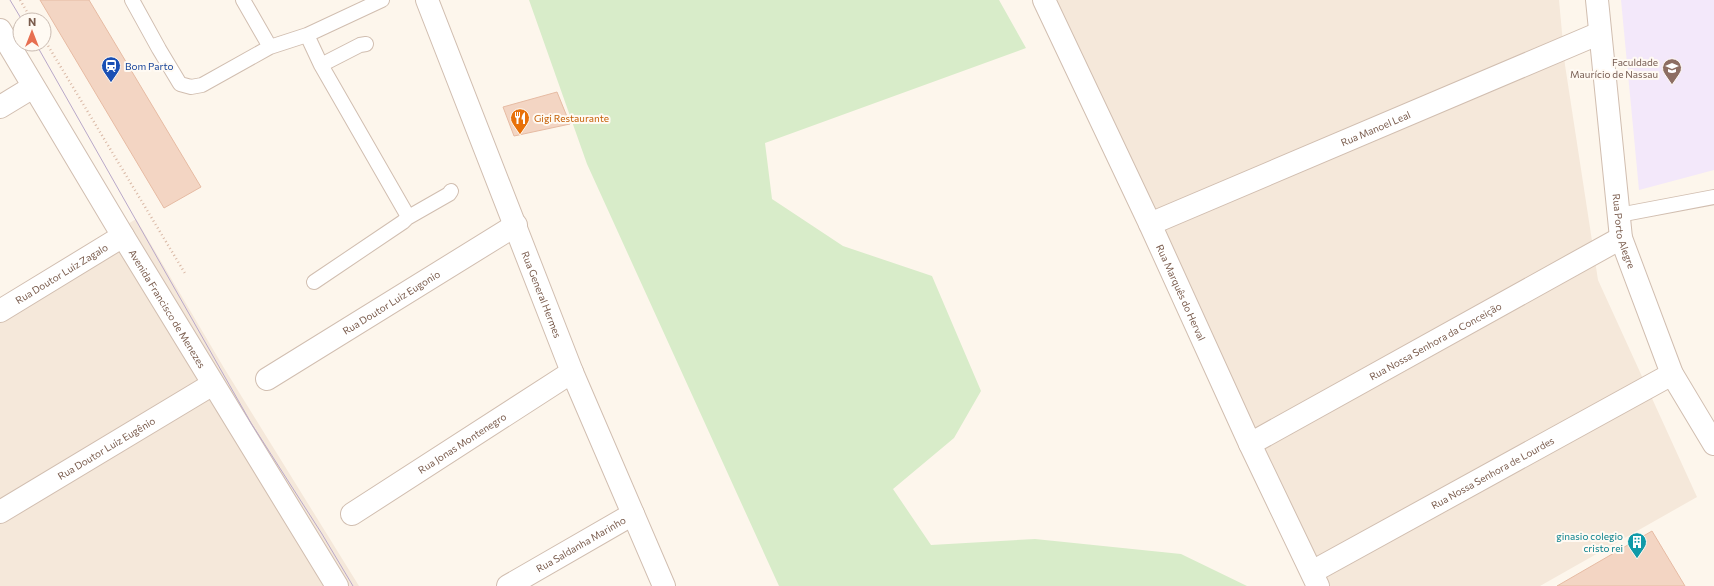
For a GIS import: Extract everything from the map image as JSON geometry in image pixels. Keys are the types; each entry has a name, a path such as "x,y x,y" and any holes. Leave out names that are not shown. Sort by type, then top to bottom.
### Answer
{"street":[{"name":"Rua General Hermes","path":"427,0 516,225 572,372 664,586"},
{"name":"Rua Marquês do Herval","path":"1044,0 1150,224 1250,444 1315,579"},
{"name":"Rua Porto Alegre","path":"1597,0 1621,238 1672,374 1714,444"},
{"name":"Avenida Francisco de Menezes","path":"0,30 122,236 337,586"},
{"name":"Rua Manoel Leal","path":"1150,224 1600,33"},
{"path":"0,107 33,87"},
{"name":"Rua Doutor Luiz Eugonio","path":"267,379 516,225"},
{"name":"Rua Doutor Luiz Zagalo","path":"0,311 122,236"},
{"name":"Rua Nossa Senhora da Conceição","path":"1250,444 1621,238"},
{"name":"Rua Jonas Montenegro","path":"352,514 572,372"},
{"name":"Rua Nossa Senhora de Lourdes","path":"1315,579 1672,374"},
{"name":"Rua Doutor Luiz Eugênio","path":"0,512 213,384"},
{"name":"Rua Saldanha Marinho","path":"508,586 633,514"}],"lane":[{"path":"132,0 180,84 191,87 202,85 270,47 307,35 382,0"},
{"path":"243,0 270,47"},
{"path":"307,35 321,65 406,213 407,218"},
{"path":"321,65 360,45 366,44"},
{"path":"314,282 407,218 449,194 451,191"},
{"path":"1619,215 1714,197"}],"path":[{"path":"20,0 27,12"},
{"path":"52,52 186,275"}],"shaded area":[{"path":"1055,0 1559,0 1565,65 1598,280 1697,497 1540,586 1329,586 1252,429"},
{"name":"Faculdade Maurício de Nassau","path":"1621,0 1714,0 1714,170 1639,190"},
{"path":"136,219 224,368 359,586 0,586 0,302"}],"green space":[{"path":"529,0 999,0 1026,48 765,143 772,199 843,246 932,276 981,391 954,438 893,489 931,545 1035,539 1181,554 1247,586 779,586 587,164"}],"building":[{"path":"40,0 89,0 201,187 164,208 52,20 52,12 47,12"},
{"path":"557,92 570,124 514,136 503,107"},
{"name":"ginasio colegio cristo rei","path":"1652,531 1685,586 1557,586"}],"tram line":[{"path":"10,0 17,12"},
{"path":"41,52 251,423 322,534 353,586"}],"place":[{"name":"Bom Parto","path":"111,83"},
{"name":"Faculdade Maurício de Nassau","path":"1672,85"},
{"name":"Gigi Restaurante","path":"520,135"},
{"name":"ginasio colegio cristo rei","path":"1637,559"}]}
